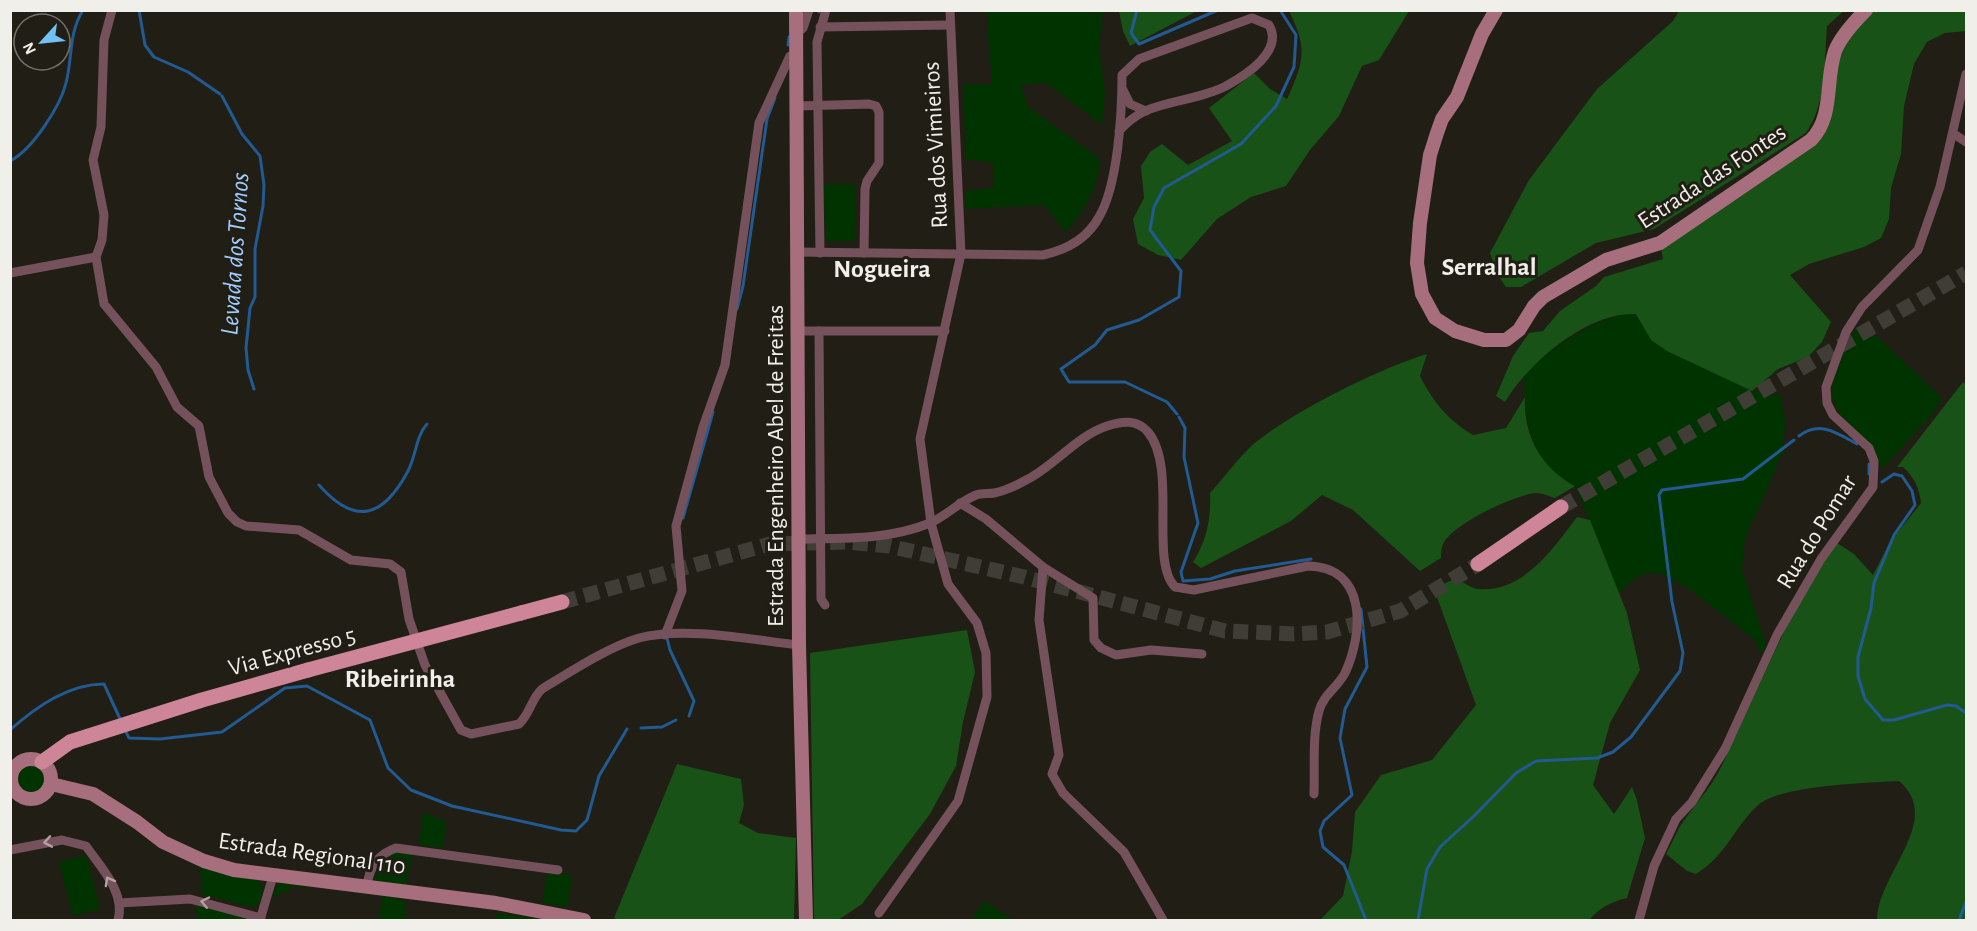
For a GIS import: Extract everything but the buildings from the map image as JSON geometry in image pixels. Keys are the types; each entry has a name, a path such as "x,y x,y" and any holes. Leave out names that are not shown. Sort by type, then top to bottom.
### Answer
{"main road":[{"name":"Estrada Engenheiro Abel de Freitas","path":"796,10 799,645 806,921"},
{"name":"Estrada das Fontes","path":"1496,10 1482,34 1457,97 1442,119 1430,155 1417,263 1427,306 1441,322 1455,331 1498,342 1510,338 1519,330 1534,306 1543,297 1606,260 1660,243 1811,140 1824,121 1829,77 1836,50 1852,24 1866,10"},
{"path":"1479,564 1561,507"},
{"name":"Via Expresso 5","path":"42,762 70,742 202,700 562,602"},
{"path":"24,760 42,762 50,772 51,784 45,795 28,799 13,788 12,770 24,760"},
{"name":"Estrada Regional 110","path":"51,784 93,794 163,842 204,861 234,870 496,903 584,921"}],"street":[{"path":"112,10 104,40 100,127 93,160 104,215 102,240 96,257 104,304 156,367 177,407 199,426 209,477 228,513 237,522 246,526 299,530 351,560 396,566 401,572 409,619 425,665 461,730 471,734 519,724 530,709 534,697 564,676 638,638 665,635 708,635 799,645"},
{"path":"796,34 801,31 809,10"},
{"path":"820,253 816,105 817,42 826,10"},
{"name":"Rua dos Vimieiros","path":"879,913 957,801 987,697 986,653 977,623 948,584 931,523 920,439 922,419 945,331 961,254 950,10"},
{"path":"796,252 1042,255 1061,251 1078,241 1100,217 1107,198 1119,131 1122,75 1139,59 1252,18 1269,25 1274,38 1272,47 1242,76 1224,87 1146,111 1128,121 1119,131"},
{"path":"820,27 950,25"},
{"path":"665,635 682,591 676,526 703,427 725,365 759,123 790,56 796,56"},
{"name":"Rua do Pomar","path":"1639,921 1654,866 1676,819 1692,802 1725,749 1777,635 1821,560 1873,487 1874,461 1869,448 1833,415 1827,403 1826,387 1846,332 1862,307 1918,250 1954,134 1966,74"},
{"path":"1122,88 1130,104 1146,111"},
{"path":"797,106 869,104 876,106 879,112 879,163 867,181 865,189 864,253"},
{"path":"1954,134 1966,142"},
{"path":"10,273 96,257"},
{"path":"799,331 945,331"},
{"path":"819,331 821,599 825,605"},
{"path":"799,539 877,536 931,523 978,494 1005,490 1030,478 1098,429 1130,421 1150,434 1159,458 1163,492 1165,556 1169,577 1175,587 1194,590 1308,566 1324,567 1337,574 1348,585 1355,600 1357,631 1344,674 1327,695 1319,710 1314,794"},
{"path":"960,503 986,519 1043,567 1093,598 1094,640 1101,648 1116,655 1151,650 1202,654"},
{"path":"1043,567 1038,620 1059,755 1052,774 1063,794 1124,852 1163,921"},
{"path":"10,850 62,840 86,846 105,873 119,903 118,921"},
{"path":"367,886 368,874 374,864 387,851 396,848 558,870"},
{"path":"119,903 190,899 234,909 260,919 273,876"}],"green space":[{"path":"1119,10 1197,11 1130,46 1123,31"},
{"path":"986,11 1103,11 1099,48 1105,92 1102,125 1046,83 1021,85 1028,107 1099,158 1097,179 1090,198 1066,232 1044,205 965,209 966,191 994,187 993,163 966,159 963,84 992,84"},
{"path":"1289,11 1409,11 1379,60 1362,66 1339,116 1310,150 1286,186 1251,197 1217,219 1181,260 1158,255 1138,244 1133,219 1144,198 1141,166 1150,152 1162,144 1188,165 1232,141 1209,108 1254,73 1270,89 1287,99 1302,55 1299,35"},
{"path":"1679,11 1844,11 1827,26 1821,95 1818,109 1806,133 1654,229 1596,243 1521,287 1506,287 1497,274 1490,253 1529,180 1597,89 1673,21"},
{"path":"1866,11 1966,11 1966,31 1945,33 1927,42 1914,64 1904,106 1901,154 1891,188 1889,219 1881,238 1864,247 1809,264 1790,275 1831,322 1822,342 1808,357 1778,369 1752,391 1667,351 1651,340 1636,314 1617,316 1598,321 1561,342 1529,371 1505,402 1496,396 1513,356 1529,333 1543,331 1560,311 1596,286 1604,277 1663,259 1660,243 1811,140 1836,50"},
{"path":"824,184 856,184 856,241 825,241"},
{"path":"1628,313 1636,314 1641,322 1752,391 1781,396 1785,421 1783,452 1745,539 1742,569 1766,645 1761,654 1755,640 1690,590 1664,575 1643,574 1634,579 1619,594 1575,486 1558,477 1544,463 1532,440 1525,412 1524,374 1547,354 1585,329"},
{"path":"1863,323 1942,398 1935,411 1882,469 1875,452 1865,438 1836,409 1832,396 1833,380 1847,343"},
{"path":"1427,354 1420,376 1425,386 1448,416 1473,435 1506,428 1525,397 1527,424 1536,449 1553,470 1575,486 1555,498 1538,493 1515,498 1477,516 1455,530 1446,539 1442,546 1441,558 1420,571 1353,510 1322,495 1291,521 1201,568 1193,562 1202,546 1207,529 1210,493 1256,442 1293,417 1338,392"},
{"path":"1963,382 1966,385 1966,920 1877,920 1880,902 1905,848 1915,813 1911,796 1899,781 1825,786 1770,798 1758,805 1723,850 1707,866 1696,874 1687,871 1666,854 1681,826 1720,769 1803,597 1837,543 1854,554 1873,575 1890,542 1921,503 1918,488 1913,479 1903,467 1897,467"},
{"path":"1577,517 1590,520 1627,613 1640,670 1610,723 1593,785 1614,814 1632,787 1637,800 1645,838 1627,898 1606,906 1589,920 1320,920 1343,896 1352,851 1355,812 1381,775 1432,760 1476,705 1434,589 1456,578 1478,589 1509,584 1523,576 1547,555"},
{"path":"967,630 975,672 963,722 956,766 930,814 862,904 838,920 814,919 810,653"},
{"path":"31,763 42,767 46,778 42,789 31,793 20,789 16,778 20,767"},
{"path":"677,764 741,779 744,805 739,823 758,833 796,838 794,920 618,920 614,918"},
{"path":"423,812 446,822 443,848 419,845"},
{"path":"391,852 413,852 406,886 376,882 374,879"},
{"path":"86,855 100,909 73,916 59,862"},
{"path":"196,860 255,877 263,887 261,902 252,907 202,894 202,876"},
{"path":"547,872 572,875 568,907 542,903"},
{"path":"282,882 307,885 307,888 290,886 289,892 281,892 273,900 275,887"},
{"path":"382,896 406,900 405,920 379,920"},
{"path":"194,901 255,920 198,920"},
{"path":"984,901 1014,920 971,920"},
{"path":"497,913 550,920 496,920"}],"waterway":[{"name":"Levada dos Tornos","path":"10,161 36,138 58,104 66,83 75,28 83,10"},
{"name":"Levada dos Tornos","path":"139,10 145,45 154,57 188,72 220,94"},
{"path":"1137,10 1131,33 1139,44 1218,10"},
{"path":"1177,414 1167,402 1125,382 1069,382 1061,369 1095,345 1107,330 1139,320 1179,297 1181,271 1150,230 1154,207 1164,188 1241,144 1276,106 1294,67 1296,35 1280,10"},
{"path":"788,45 789,37"},
{"name":"Levada dos Tornos","path":"222,96 242,134 260,156 264,185 263,206 255,249 255,297 250,308 246,348 248,370 254,389"},
{"path":"737,309 743,286 767,119 775,98"},
{"path":"683,518 713,412"},
{"name":"Levada dos Tornos","path":"1179,417 1185,428 1184,457 1198,523 1181,572 1183,581 1210,579 1235,571 1311,559"},
{"name":"Levada dos Tornos","path":"319,485 345,507 356,511 368,511 378,507 389,499 408,471 423,429 427,424"},
{"name":"Levada dos Tornos","path":"1799,436 1807,431 1821,429 1835,432 1857,444"},
{"name":"Levada dos Tornos","path":"1418,920 1427,869 1440,847 1516,773 1536,761 1597,758 1613,752 1631,737 1680,671 1683,653 1672,602 1659,495 1662,490 1743,479 1794,440"},
{"name":"Levada dos Tornos","path":"1869,464 1869,474"},
{"name":"Levada dos Tornos","path":"1882,482 1894,474 1902,476 1912,491 1915,505 1894,535 1874,583 1871,608 1858,657 1858,676 1865,699 1883,720 1894,720 1947,705 1956,706 1966,713"},
{"name":"Levada dos Tornos","path":"1361,609 1367,667 1345,709 1340,738 1352,795 1324,821 1320,831 1323,847 1344,865 1366,920"},
{"path":"667,638 670,650 694,701 689,716"},
{"path":"10,730 54,698 91,685 104,684 121,721"},
{"path":"125,730 129,738 160,739 222,732 285,688 307,686 370,720 388,768 411,790 452,806 561,830 576,831 587,820 599,776 627,729"},
{"path":"641,728 662,727 676,720"},
{"name":"Levada dos Tornos","path":"1959,920 1966,902"}],"tunnel":[{"path":"1561,507 1966,273"},
{"path":"562,602 770,544 848,542 889,546 1024,577 1225,631 1294,634 1327,632 1400,611 1478,564"}],"district":[{"name":"Serralhal","path":"1489,267"},
{"name":"Nogueira","path":"882,269"},
{"name":"Ribeirinha","path":"400,679"}]}
